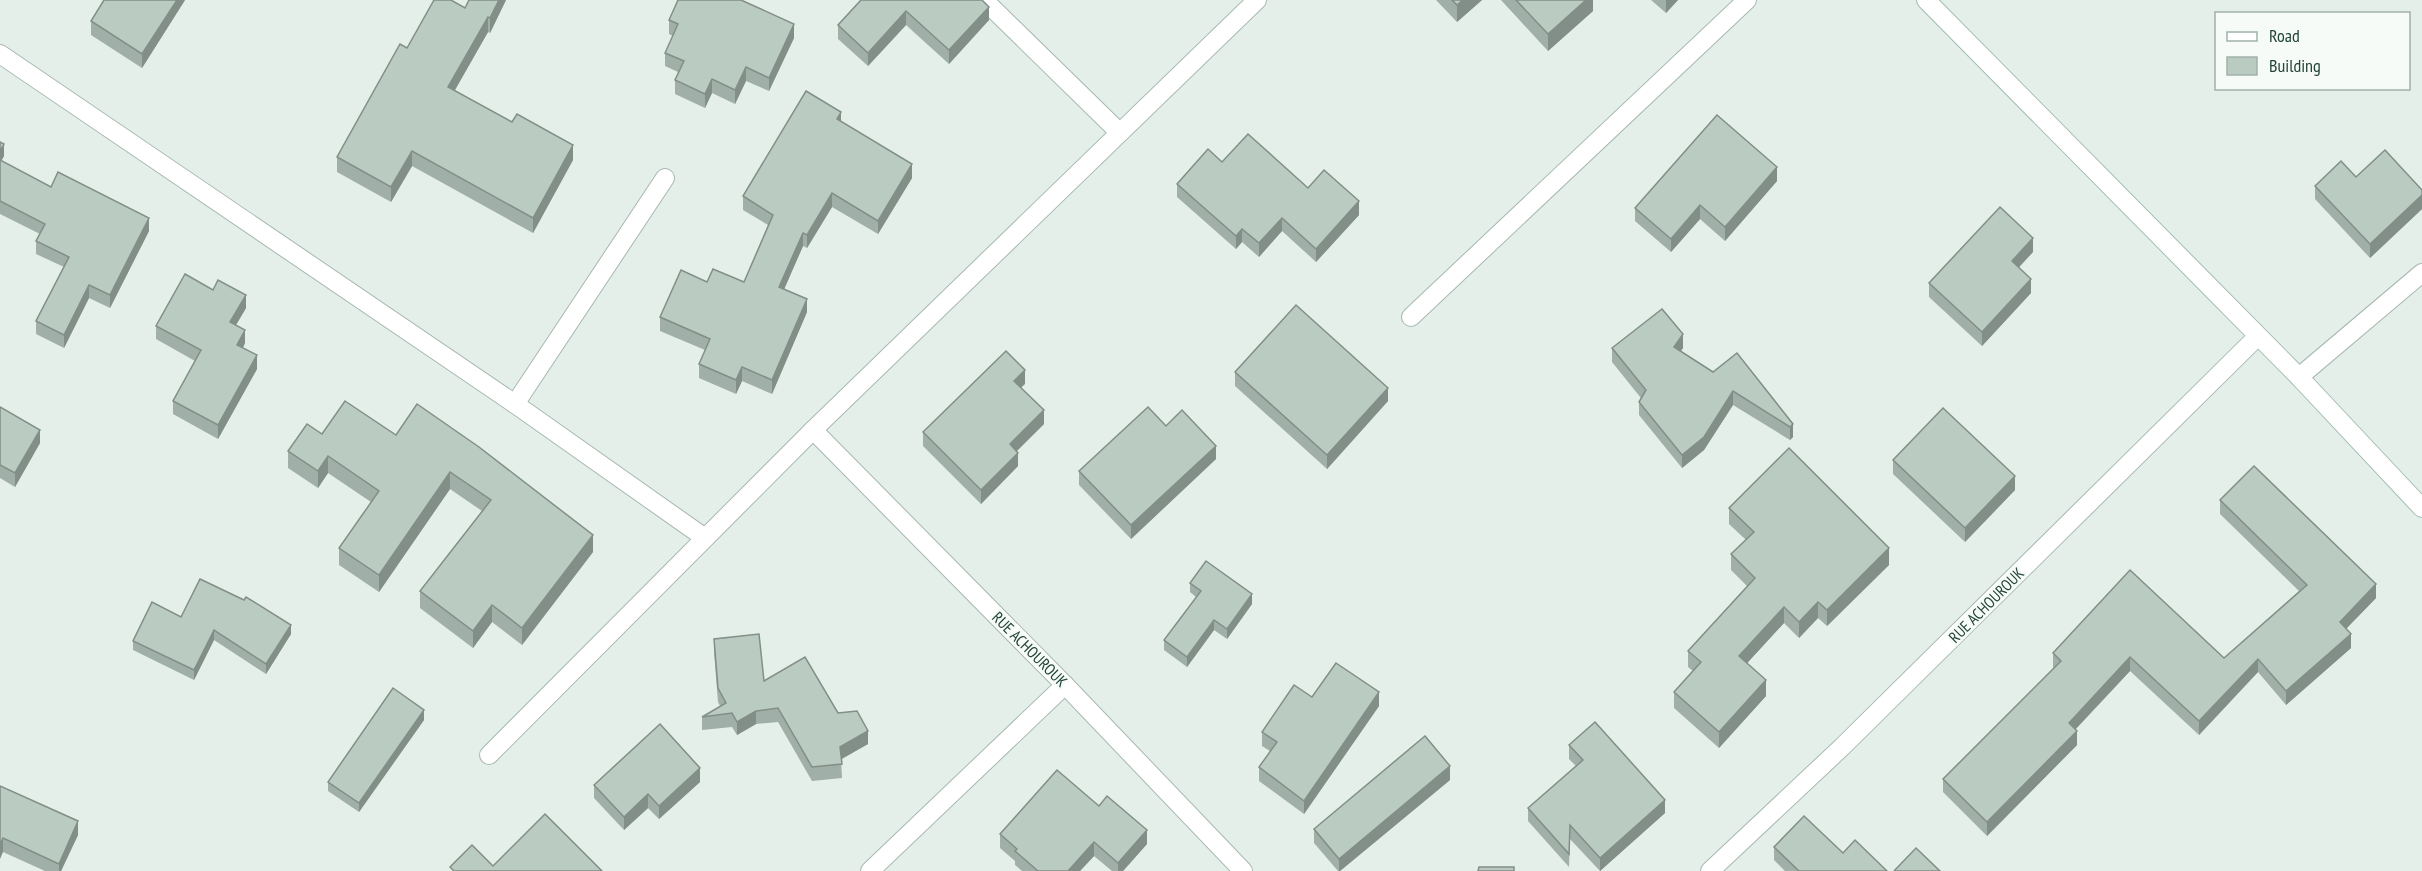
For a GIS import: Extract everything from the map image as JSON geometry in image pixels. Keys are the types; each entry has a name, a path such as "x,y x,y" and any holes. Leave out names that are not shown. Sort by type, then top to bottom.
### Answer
{"street":[{"path":"984,0 1119,132"},
{"path":"489,755 813,430 1257,0"},
{"path":"1411,317 1747,0"},
{"path":"1926,0 2299,377 2422,508"},
{"path":"0,54 515,404 705,538"},
{"path":"515,404 665,178"},
{"path":"2299,377 2422,273"},
{"name":"RUE ACHOUROUK","path":"1710,871 1882,707 2258,336"},
{"name":"RUE ACHOUROUK","path":"813,430 1065,685 1243,871"},
{"path":"870,871 1065,685"}],"building":[{"path":"104,0 177,0 142,54 91,21"},
{"path":"434,0 451,0 465,8 469,0 499,0 448,87 512,122 517,114 573,145 533,218 412,151 391,187 337,157 400,44 407,48"},
{"path":"678,0 741,0 794,24 769,78 746,67 735,90 712,79 705,94 675,80 684,61 665,53 678,24 669,20"},
{"path":"861,0 982,0 989,7 949,50 906,11 868,53 838,25"},
{"path":"1452,0 1463,0 1457,5"},
{"path":"1516,0 1586,0 1548,34"},
{"path":"806,91 841,112 837,119 912,164 878,221 832,193 807,235 803,233 779,287 807,299 772,380 742,367 736,380 699,364 710,339 660,317 681,270 707,282 713,269 744,282 773,215 743,196"},
{"path":"1717,115 1777,167 1725,227 1700,205 1671,239 1635,208"},
{"path":"1248,134 1308,188 1324,170 1359,201 1316,249 1282,218 1259,243 1242,229 1236,236 1177,184 1208,149 1222,162"},
{"path":"2385,150 2422,190 2422,195 2370,244 2315,186 2341,161 2356,177"},
{"path":"0,160 51,187 58,172 149,218 110,295 89,285 64,335 36,321 69,257 36,241 45,224 0,201"},
{"path":"2000,207 2033,238 2012,261 2031,279 1982,332 1929,283"},
{"path":"185,274 213,290 218,280 246,295 230,322 245,330 237,345 257,355 218,425 173,401 201,350 156,326"},
{"path":"1296,305 1388,388 1327,455 1235,372"},
{"path":"1662,309 1683,334 1674,347 1713,372 1737,353 1793,424 1790,427 1733,391 1704,437 1682,455 1639,402 1646,390 1612,348"},
{"path":"1006,351 1025,370 1014,381 1044,410 1010,444 1018,453 981,490 923,432"},
{"path":"345,401 396,435 417,404 479,447 593,535 522,628 492,605 473,631 420,591 491,500 450,472 379,575 339,548 379,491 328,456 318,471 288,451 307,424 322,434"},
{"path":"0,407 40,430 15,473 0,465"},
{"path":"1148,407 1166,426 1182,410 1216,446 1131,525 1079,471"},
{"path":"1943,408 2015,476 1965,528 1893,460"},
{"path":"1789,448 1889,548 1827,610 1818,602 1799,622 1784,607 1739,656 1766,680 1719,732 1674,692 1701,662 1688,651 1755,578 1731,554 1754,532 1729,508"},
{"path":"2254,466 2376,584 2340,622 2351,634 2286,691 2258,659 2199,721 2130,657 2069,723 2077,731 1987,822 1943,779 2061,661 2053,653 2130,570 2224,658 2307,585 2220,500"},
{"path":"1206,561 1252,594 1227,629 1214,620 1187,657 1164,640 1201,591 1190,583"},
{"path":"200,579 244,600 246,597 291,625 266,664 214,630 194,670 133,641 152,602 181,617"},
{"path":"759,634 764,681 805,657 838,713 857,711 868,731 840,747 842,764 812,767 778,708 756,711 737,722 732,713 702,717 726,703 718,688 714,639"},
{"path":"1336,663 1379,692 1304,801 1259,767 1277,742 1262,732 1294,685 1312,697"},
{"path":"393,688 424,710 359,803 328,782"},
{"path":"1595,722 1665,800 1600,858 1570,825 1569,854 1528,808 1583,760 1569,745"},
{"path":"660,724 700,768 659,806 648,794 624,817 594,785"},
{"path":"1425,736 1450,766 1339,859 1314,829"},
{"path":"1057,770 1099,806 1107,796 1147,830 1118,863 1094,842 1068,871 1038,871 1000,834"},
{"path":"0,786 78,821 59,864 3,838 0,845"},
{"path":"545,814 602,871 454,871 450,867 472,845 493,866"},
{"path":"1804,816 1843,853 1855,840 1887,871 1799,871 1774,847"},
{"path":"1916,848 1940,871 1894,871"},
{"path":"1479,867 1514,867 1514,871 1478,871"}]}
